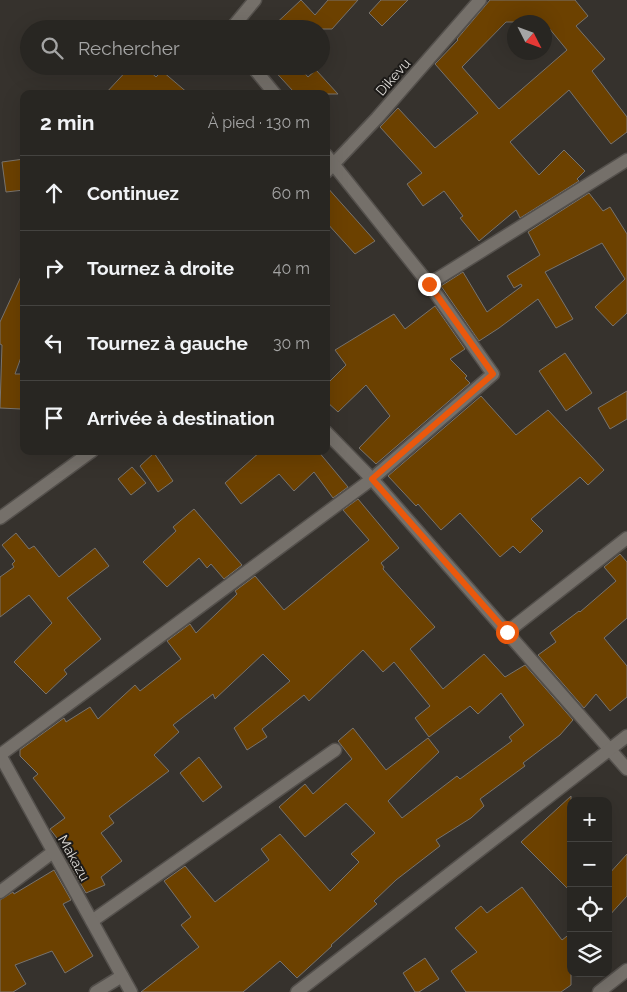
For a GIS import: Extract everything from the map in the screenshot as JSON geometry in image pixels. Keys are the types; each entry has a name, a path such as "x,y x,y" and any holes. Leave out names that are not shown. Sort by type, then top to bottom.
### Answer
{"street":[{"path":"238,20 255,0"},
{"name":"Dikevu","path":"330,162 377,118 480,0"},
{"path":"259,75 272,90"},
{"path":"429,284 627,160"},
{"path":"0,755 372,479 493,374 429,284 330,164"},
{"path":"330,436 372,479 627,769"},
{"path":"0,518 87,455"},
{"path":"507,632 627,538"},
{"path":"297,992 627,736"},
{"path":"92,921 335,750"},
{"name":"Makazu","path":"0,755 131,992"},
{"path":"0,892 54,852"},
{"path":"598,992 627,970"},
{"path":"96,992 122,976"}],"building":[{"path":"301,0 315,15 328,0 358,0 332,29 330,29 330,20 280,20"},
{"path":"381,0 408,0 382,26 369,13"},
{"path":"490,0 575,0 588,16 576,26 605,59 592,71 627,117 627,132 611,144 569,90 510,142 539,175 564,150 585,171 577,179 579,181 520,218 516,210 479,241 460,218 463,216 444,191 423,206 407,184 422,173 380,127 398,108 435,148 478,113 435,64 458,40"},
{"path":"123,75 154,75 156,77 158,75 167,75 184,90 109,90"},
{"path":"278,75 306,75 308,77 310,75 321,75 338,94 330,94 330,90 292,90"},
{"path":"20,160 20,190 6,192 2,162"},
{"path":"330,190 375,241 355,254 330,226"},
{"path":"589,193 603,211 610,207 627,234 627,313 613,326 595,307 625,279 602,243 545,272 573,319 556,328 538,299 479,341 441,286 463,272 487,312 522,286 521,284 514,288 507,276 540,255 528,232"},
{"path":"20,279 20,360 15,374 20,374 20,409 0,408 2,345 0,344 0,322"},
{"path":"435,306 465,349 450,359 467,376 465,378 470,383 376,464 359,448 390,416 366,385 338,412 330,405 330,381 346,365 335,350 394,314 405,329"},
{"path":"565,353 592,393 566,411 539,371"},
{"path":"627,391 627,419 610,429 598,408"},
{"path":"481,396 516,435 548,410 604,470 588,485 580,477 531,519 543,531 520,553 513,546 500,557 460,513 441,530 418,504 416,506 388,476"},
{"path":"152,455 155,455 173,481 158,492 140,466"},
{"path":"256,455 321,455 348,487 333,498 314,472 294,491 279,474 241,504 225,483"},
{"path":"132,467 146,483 131,495 118,479"},
{"path":"358,499 399,548 381,563 384,567 383,569 435,627 410,649 443,689 484,654 505,677 525,665 573,720 560,735 523,763 525,766 480,799 484,806 471,818 436,840 440,846 396,880 374,901 377,904 297,978 280,961 243,992 141,992 199,947 181,925 191,917 164,881 185,866 215,902 269,860 261,849 280,834 330,891 359,862 351,854 375,833 346,803 305,837 279,807 305,784 313,794 352,759 338,741 353,728 386,770 428,738 439,752 388,801 402,818 457,776 460,779 512,741 509,737 524,725 501,693 478,714 470,706 429,737 415,718 430,706 394,662 383,672 363,650 309,701 304,695 262,729 267,737 247,750 234,728 290,681 263,654 215,699 213,694 173,725 179,732 154,755 169,771 109,816 114,823 101,833 122,861 101,877 105,885 86,893 68,862 73,859 50,829 65,818 33,778 38,774 20,756 20,750 64,718 66,722 90,707 98,719 135,685 140,691 181,659 167,641 190,624 196,633 237,594 235,591 255,576 284,610 369,540 343,510"},
{"path":"194,509 242,565 224,579 211,564 207,568 199,558 167,587 143,562 176,531 173,527"},
{"path":"16,533 29,549 34,546 59,577 95,548 109,566 67,598 101,639 64,670 67,674 46,694 14,662 52,623 29,595 0,617 0,577 14,567 12,564 15,561 2,545"},
{"path":"620,554 627,562 627,618 604,638 627,666 627,697 610,711 596,694 584,708 538,655 556,642 550,633 580,612 616,581 604,567"},
{"path":"199,757 222,787 203,802 180,773"},
{"path":"567,800 567,888 521,842"},
{"path":"627,854 627,896 612,913 612,887 612,871"},
{"path":"54,870 71,900 63,904 93,956 65,973 52,951 15,965 26,984 13,992 0,992 0,900 13,892 14,894"},
{"path":"522,887 562,940 567,936 567,977 571,977 571,985 561,992 466,992 451,971 477,952 455,928 481,906 487,913"},
{"path":"425,958 439,979 419,992 415,992 403,973"}],"route":[{"path":"429,284 493,374 372,479 507,632"}]}
